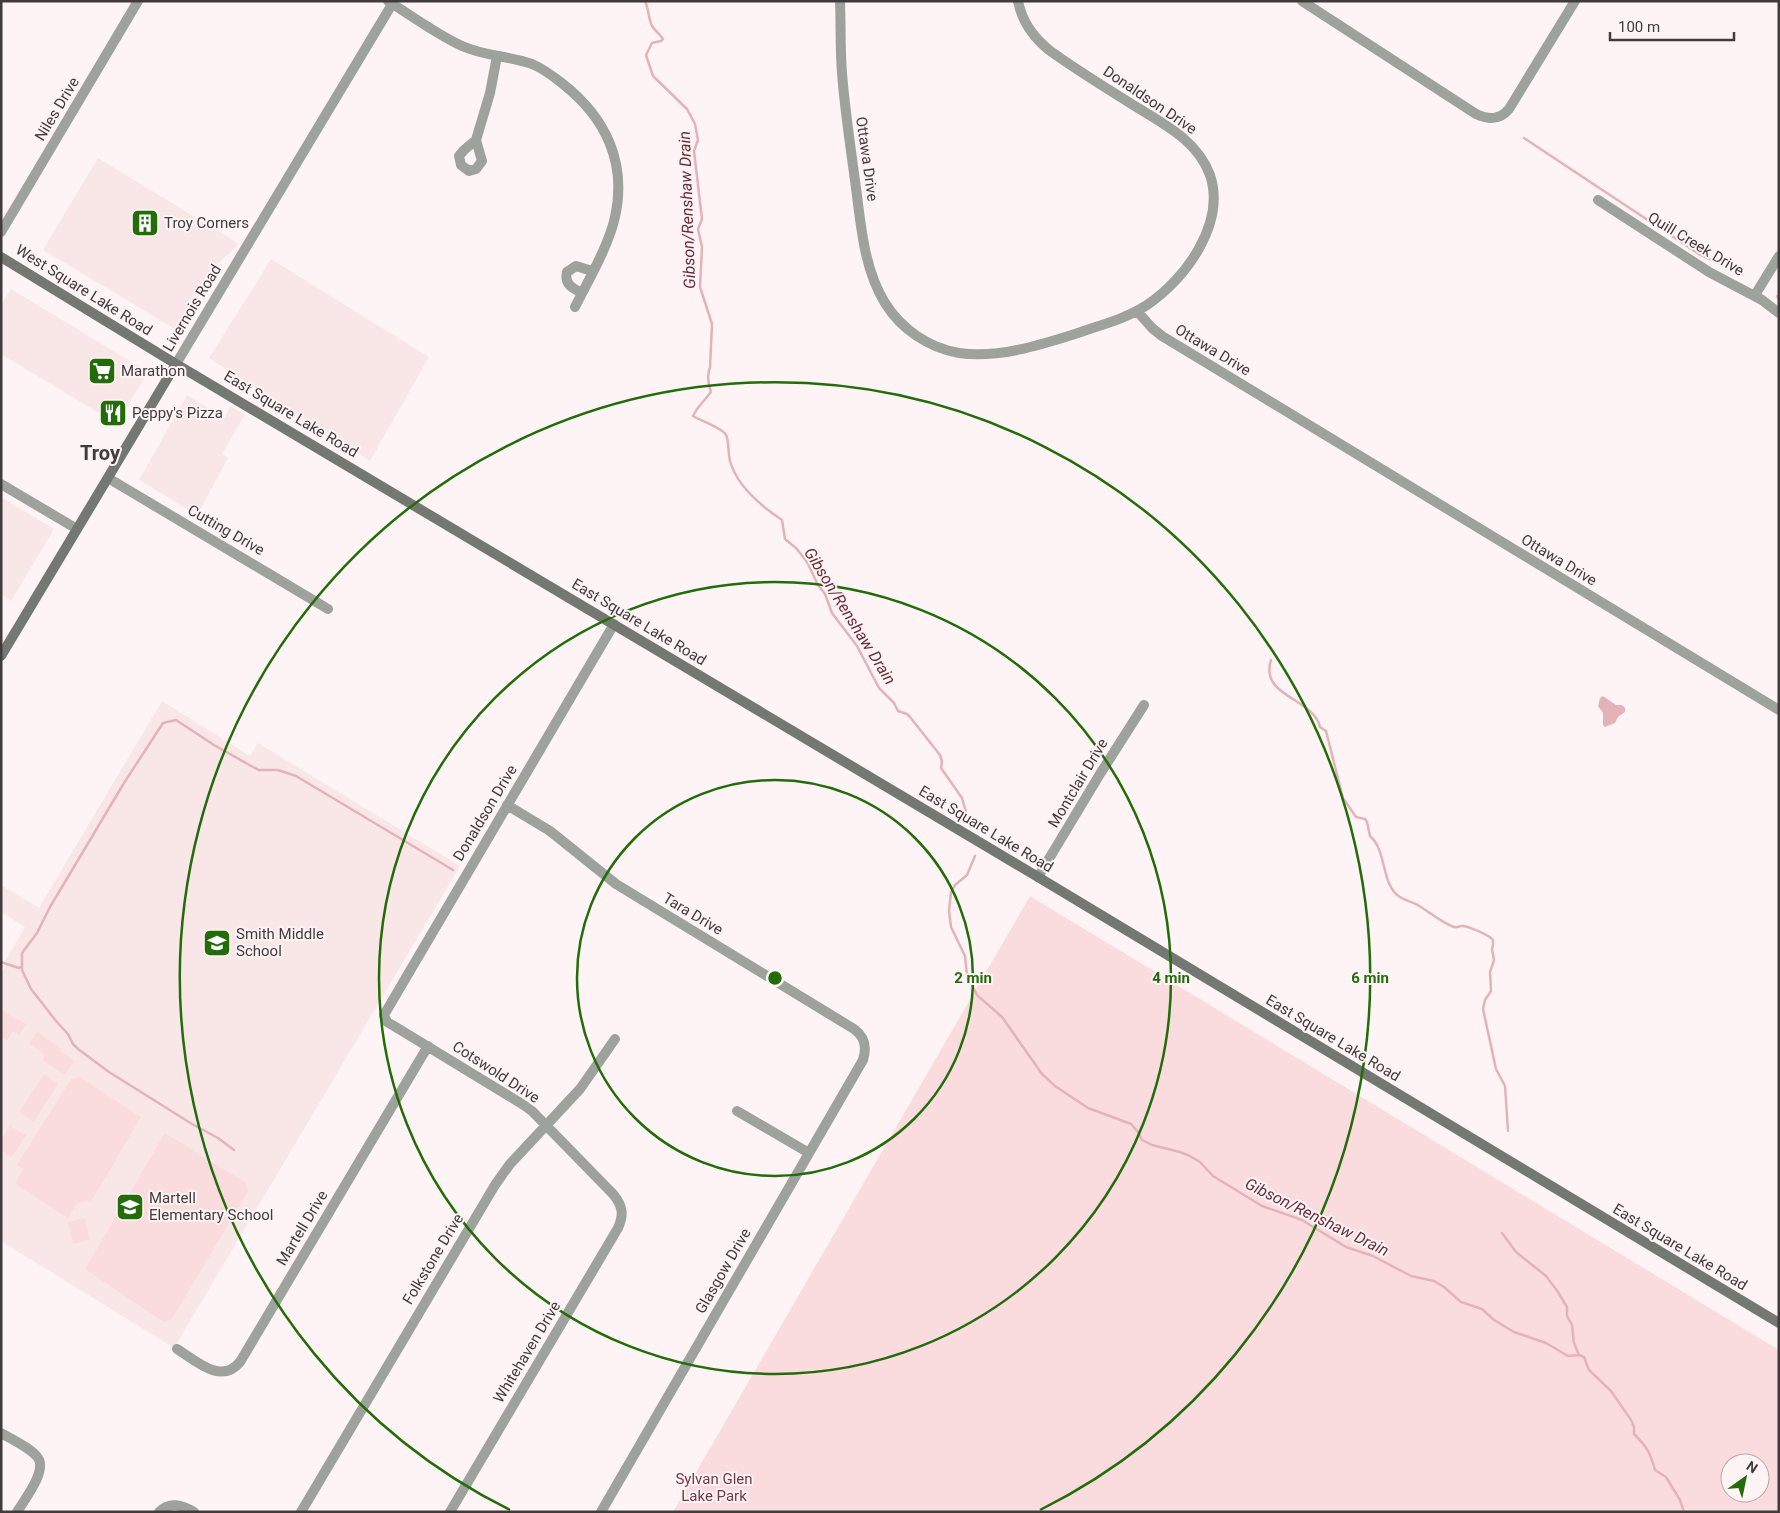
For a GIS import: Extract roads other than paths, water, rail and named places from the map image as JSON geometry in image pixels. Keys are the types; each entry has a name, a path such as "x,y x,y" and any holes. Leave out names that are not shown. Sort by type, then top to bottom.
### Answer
{"main road":[{"name":"West Square Lake Road","path":"1,256 176,364"},
{"name":"Livernois Road","path":"1,656 176,364"},
{"name":"East Square Lake Road","path":"176,364 1038,877 1779,1324"}],"street":[{"name":"Niles Drive","path":"1,232 138,1"},
{"name":"Ottawa Drive","path":"840,1 844,102 864,244 878,292 897,319 914,333 934,346 958,353 983,354 1026,348 1062,338 1121,319 1137,311 1162,336 1779,710"},
{"name":"Donaldson Drive","path":"1018,1 1026,24 1042,44 1058,57 1180,135 1197,152 1210,176 1214,201 1211,220 1203,240 1192,259 1176,279 1150,303 1137,311"},
{"path":"1302,1 1426,82 1482,116 1492,119 1502,116 1515,101 1575,1"},
{"path":"391,2 461,46 533,65 551,75 586,105 598,121 608,139 616,162 618,197 612,226 576,307"},
{"name":"Livernois Road","path":"176,364 391,2"},
{"path":"476,140 490,93 498,56"},
{"name":"Quill Creek Drive","path":"1598,200 1709,272 1755,295 1779,313"},
{"path":"1755,295 1779,256"},
{"path":"582,292 569,285 566,279 567,272 573,266 592,271"},
{"name":"Cutting Drive","path":"108,478 328,609"},
{"path":"1,484 77,529"},
{"name":"Donaldson Drive","path":"385,1018 384,1015 387,1008 614,624"},
{"name":"Montclair Drive","path":"1038,877 1144,705"},
{"name":"Tara Drive","path":"507,805 550,831 616,884 854,1029 862,1036 865,1044"},
{"name":"Cotswold Drive","path":"385,1018 394,1026 522,1104 613,1194 621,1206"},
{"name":"Folkstone Drive","path":"301,1512 495,1185 510,1164 580,1089 615,1039"},
{"name":"Glasgow Drive","path":"601,1512 863,1060 865,1044"},
{"name":"Martell Drive","path":"177,1349 217,1372 227,1372 237,1366 428,1046"},
{"path":"737,1111 809,1153"},
{"name":"Whitehaven Drive","path":"450,1512 618,1228 622,1217 621,1206"},
{"path":"1,1433 32,1452 40,1463 39,1474 18,1512"},
{"path":"159,1512 168,1506 176,1504 194,1512"}],"waterway":[{"name":"Gibson/Renshaw Drain","path":"645,1 652,26 663,39 652,43 646,55 653,76 687,109 695,124 698,140 694,151 702,219 698,229 702,247 700,287 712,324 708,376 711,392 693,416 724,432 728,440 730,461 738,479 758,502 782,520 785,539 797,549 807,562 818,585 825,594 832,613 857,646 879,688 894,703 898,711 910,717 940,755 942,761 941,768 962,798 968,819"},
{"path":"1524,138 1699,254 1742,274"},
{"path":"1271,660 1269,672 1273,682 1280,690 1316,717 1320,727 1326,731 1343,798 1356,817 1365,819 1367,822 1370,836 1379,850 1387,877 1394,892 1400,897 1418,905 1441,921 1456,927 1469,927 1493,940 1494,960 1490,972 1491,991 1485,1000 1483,1009 1496,1069 1505,1086 1508,1131"},
{"path":"234,1150 218,1138 109,1072 78,1049 31,989 22,970 22,953 37,933 50,907 124,783 163,723 176,720 214,745 259,770 278,770 296,776 453,870"},
{"name":"Gibson/Renshaw Drain","path":"975,856 967,875 955,885 951,892 949,911 951,927 965,956 967,975 977,995 1002,1017 1042,1074 1055,1086 1088,1108 1131,1124 1142,1140 1152,1145 1190,1156 1200,1162 1213,1176 1262,1206 1302,1220 1346,1247 1373,1256 1411,1276 1434,1281 1461,1302 1482,1309 1494,1320 1514,1332 1546,1343 1568,1356 1579,1355"},
{"path":"1,962 21,967"},
{"path":"1502,1233 1516,1252 1546,1276 1558,1292 1567,1307 1567,1316 1572,1325 1574,1343 1579,1355 1584,1357 1589,1370 1611,1391 1631,1420 1634,1434 1648,1450 1655,1470 1666,1477 1680,1500 1684,1512"}],"place":[{"name":"Troy Corners","path":"145,223"},
{"name":"Marathon","path":"102,371"},
{"name":"Peppy's Pizza","path":"113,413"},
{"name":"Smith Middle School","path":"217,943"},
{"name":"Martell Elementary School","path":"130,1207"}],"district":[{"name":"Troy","path":"100,453"}],"park label":[{"name":"Sylvan Glen Lake Park","path":"714,1488"}]}
